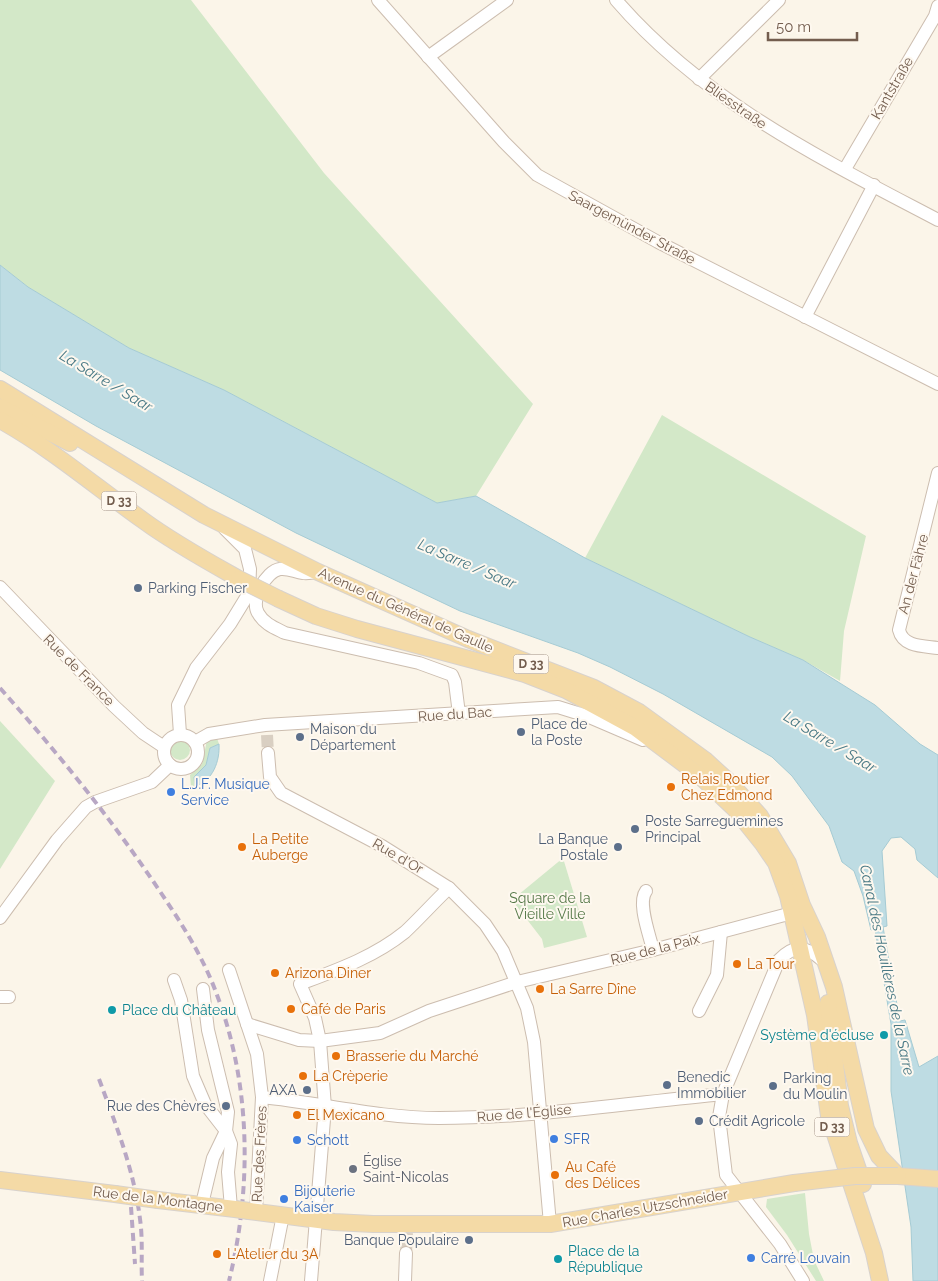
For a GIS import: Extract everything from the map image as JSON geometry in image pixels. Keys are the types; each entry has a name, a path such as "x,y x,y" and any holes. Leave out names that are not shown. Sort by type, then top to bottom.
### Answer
{"main road":[{"name":"Avenue du Général de Gaulle","path":"0,389 204,515 318,572 468,639 594,688 639,712 672,735 728,781 764,821 788,863 802,905 818,941"},
{"path":"0,407 204,515"},
{"name":"Avenue du Général de Gaulle","path":"0,420 61,457 144,521 202,559 278,599 316,616 357,630 525,674 598,706 636,728 717,790 763,844 779,871 800,948"},
{"name":"D 33","path":"818,941 840,1106 849,1143 883,1245 890,1281"},
{"name":"D 33","path":"818,941 834,987 860,1107 873,1146 898,1176"},
{"name":"D 33","path":"800,948 815,1014 829,1116 874,1254 880,1281"},
{"name":"Rue Charles Utzschneider","path":"407,1228 550,1224 839,1177 898,1176 938,1179"},
{"name":"Rue de la Montagne","path":"0,1180 334,1222 407,1228"}],"street":[{"name":"Saargemünder Straße","path":"378,0 537,175 658,242 938,384"},
{"path":"428,57 507,0"},
{"name":"Bliesstraße","path":"616,0 650,36 699,79 756,120 938,220"},
{"path":"699,79 779,0"},
{"name":"Kantstraße","path":"845,170 935,16 938,6"},
{"path":"806,317 874,185"},
{"name":"An der Fähre","path":"938,472 899,630 901,638 908,643 938,648"},
{"path":"180,734 178,705 196,668 230,624 249,593 248,558 240,543 204,515"},
{"path":"318,572 303,573 290,569 279,569 272,572 266,578 258,594 257,612 266,623 285,633 418,663 452,675 455,682 459,714"},
{"name":"Rue de France","path":"0,587 114,706 143,734 164,747"},
{"path":"230,624 257,612"},
{"name":"Rue du Bac","path":"196,742 209,734 558,707 587,716 632,735 677,758"},
{"path":"180,734 186,735 196,742 199,754 193,765 182,769 170,765 164,754 164,747 173,736 180,734"},
{"name":"Rue d'Or","path":"268,753 270,777 281,793 389,850 449,888 485,924 503,951 527,1008 534,1042 550,1224"},
{"path":"0,918 77,815 95,802 152,782 170,765"},
{"path":"311,1281 326,1107 320,1041 315,1018 300,984 356,963 383,947 404,932 449,888"},
{"path":"646,891 643,896 642,905 653,950"},
{"name":"Rue de la Paix","path":"247,1024 299,1040 320,1041 380,1033 429,1011 517,982 653,950 792,913"},
{"path":"699,1011 717,975 721,932"},
{"path":"803,1281 780,1244 764,1227 728,1180 724,1169 718,1117 723,1094 779,960 800,948 810,950 821,959"},
{"name":"Rue des Frères","path":"229,970 257,1054 262,1097 243,1210"},
{"path":"174,980 181,1000 193,1076 204,1104 226,1131 231,1144 228,1172 243,1210"},
{"path":"202,1204 213,1158 226,1131 228,1112 208,1030 203,989"},
{"name":"Rue de l'Église","path":"326,1107 438,1118 539,1112 723,1094"},
{"name":"Rue des Frères","path":"262,1097 326,1107"},
{"path":"270,1281 283,1215"},
{"path":"405,1281 406,1253"}],"green space":[{"path":"0,0 191,0 324,173 533,404 476,496 437,503 224,390 129,348 28,287 0,265"},
{"path":"662,415 866,536 844,631 840,681 803,660 750,637 585,558"},
{"path":"0,721 55,781 0,869"},
{"path":"217,738 219,744 210,748 206,765 194,777 195,786 191,787 190,775 202,764 207,740"},
{"path":"180,740 187,743 190,750 187,757 180,760 173,757 170,750 173,743"},
{"name":"Square de la Vieille Ville","path":"563,858 587,937 544,948 542,939 512,900"},
{"path":"805,1193 814,1260 824,1281 816,1281 787,1235 766,1207 767,1199"}],"water":[{"path":"0,265 28,287 129,348 224,390 437,503 476,496 585,558 750,637 803,660 875,705 920,744 938,755 938,878 917,860 915,849 901,837 891,838 882,851 887,926 883,927 900,1021 905,1020 919,1067 938,1056 938,1281 913,1281 911,1227 891,1091 891,1024 875,929 871,930 863,896 854,871 842,862 829,826 792,776 772,757 663,694 578,653 460,611 296,533 96,426 0,370"},
{"path":"219,744 217,763 214,770 206,780 195,786 194,777 206,765 210,748"}],"tunnel":[{"path":"267,735 268,753"},
{"path":"406,1253 407,1233"}],"railway":[{"path":"0,688 42,736 121,835 190,939 205,966 217,995 228,1029 236,1065 242,1101 244,1137 242,1210 229,1281"},
{"path":"99,1079 124,1148 137,1201 142,1242 142,1281"},
{"path":"131,1207 135,1264"}],"place":[{"name":"Parking Fischer","path":"138,588"},
{"name":"Place de la Poste","path":"521,732"},
{"name":"Maison du Département","path":"300,737"},
{"name":"Relais Routier Chez Edmond","path":"671,787"},
{"name":"L.J.F. Musique Service","path":"171,792"},
{"name":"Poste Sarreguemines Principal","path":"635,829"},
{"name":"La Petite Auberge","path":"242,847"},
{"name":"La Banque Postale","path":"618,847"},
{"name":"La Tour","path":"737,964"},
{"name":"Arizona Diner","path":"275,973"},
{"name":"La Sarre Dîne","path":"540,989"},
{"name":"Café de Paris","path":"291,1009"},
{"name":"Place du Château","path":"112,1010"},
{"name":"Système d'écluse","path":"884,1035"},
{"name":"Brasserie du Marché","path":"336,1056"},
{"name":"La Crèperie","path":"303,1076"},
{"name":"Benedic Immobilier","path":"667,1085"},
{"name":"Parking du Moulin","path":"773,1086"},
{"name":"AXA","path":"307,1090"},
{"name":"Rue des Chèvres","path":"226,1106"},
{"name":"El Mexicano","path":"297,1115"},
{"name":"Crédit Agricole","path":"699,1121"},
{"name":"SFR","path":"554,1139"},
{"name":"Schott","path":"297,1140"},
{"name":"Église Saint-Nicolas","path":"353,1169"},
{"name":"Au Café des Délices","path":"555,1175"},
{"name":"Bijouterie Kaiser","path":"284,1199"},
{"name":"Banque Populaire","path":"469,1240"},
{"name":"L'Atelier du 3A","path":"217,1254"},
{"name":"Carré Louvain","path":"751,1258"},
{"name":"Place de la République","path":"558,1259"}],"water label":[{"name":"La Sarre / Saar","path":"106,381"},
{"name":"La Sarre / Saar","path":"467,564"},
{"name":"La Sarre / Saar","path":"830,742"},
{"name":"Canal des Houillères de la Sarre","path":"887,970"}]}
